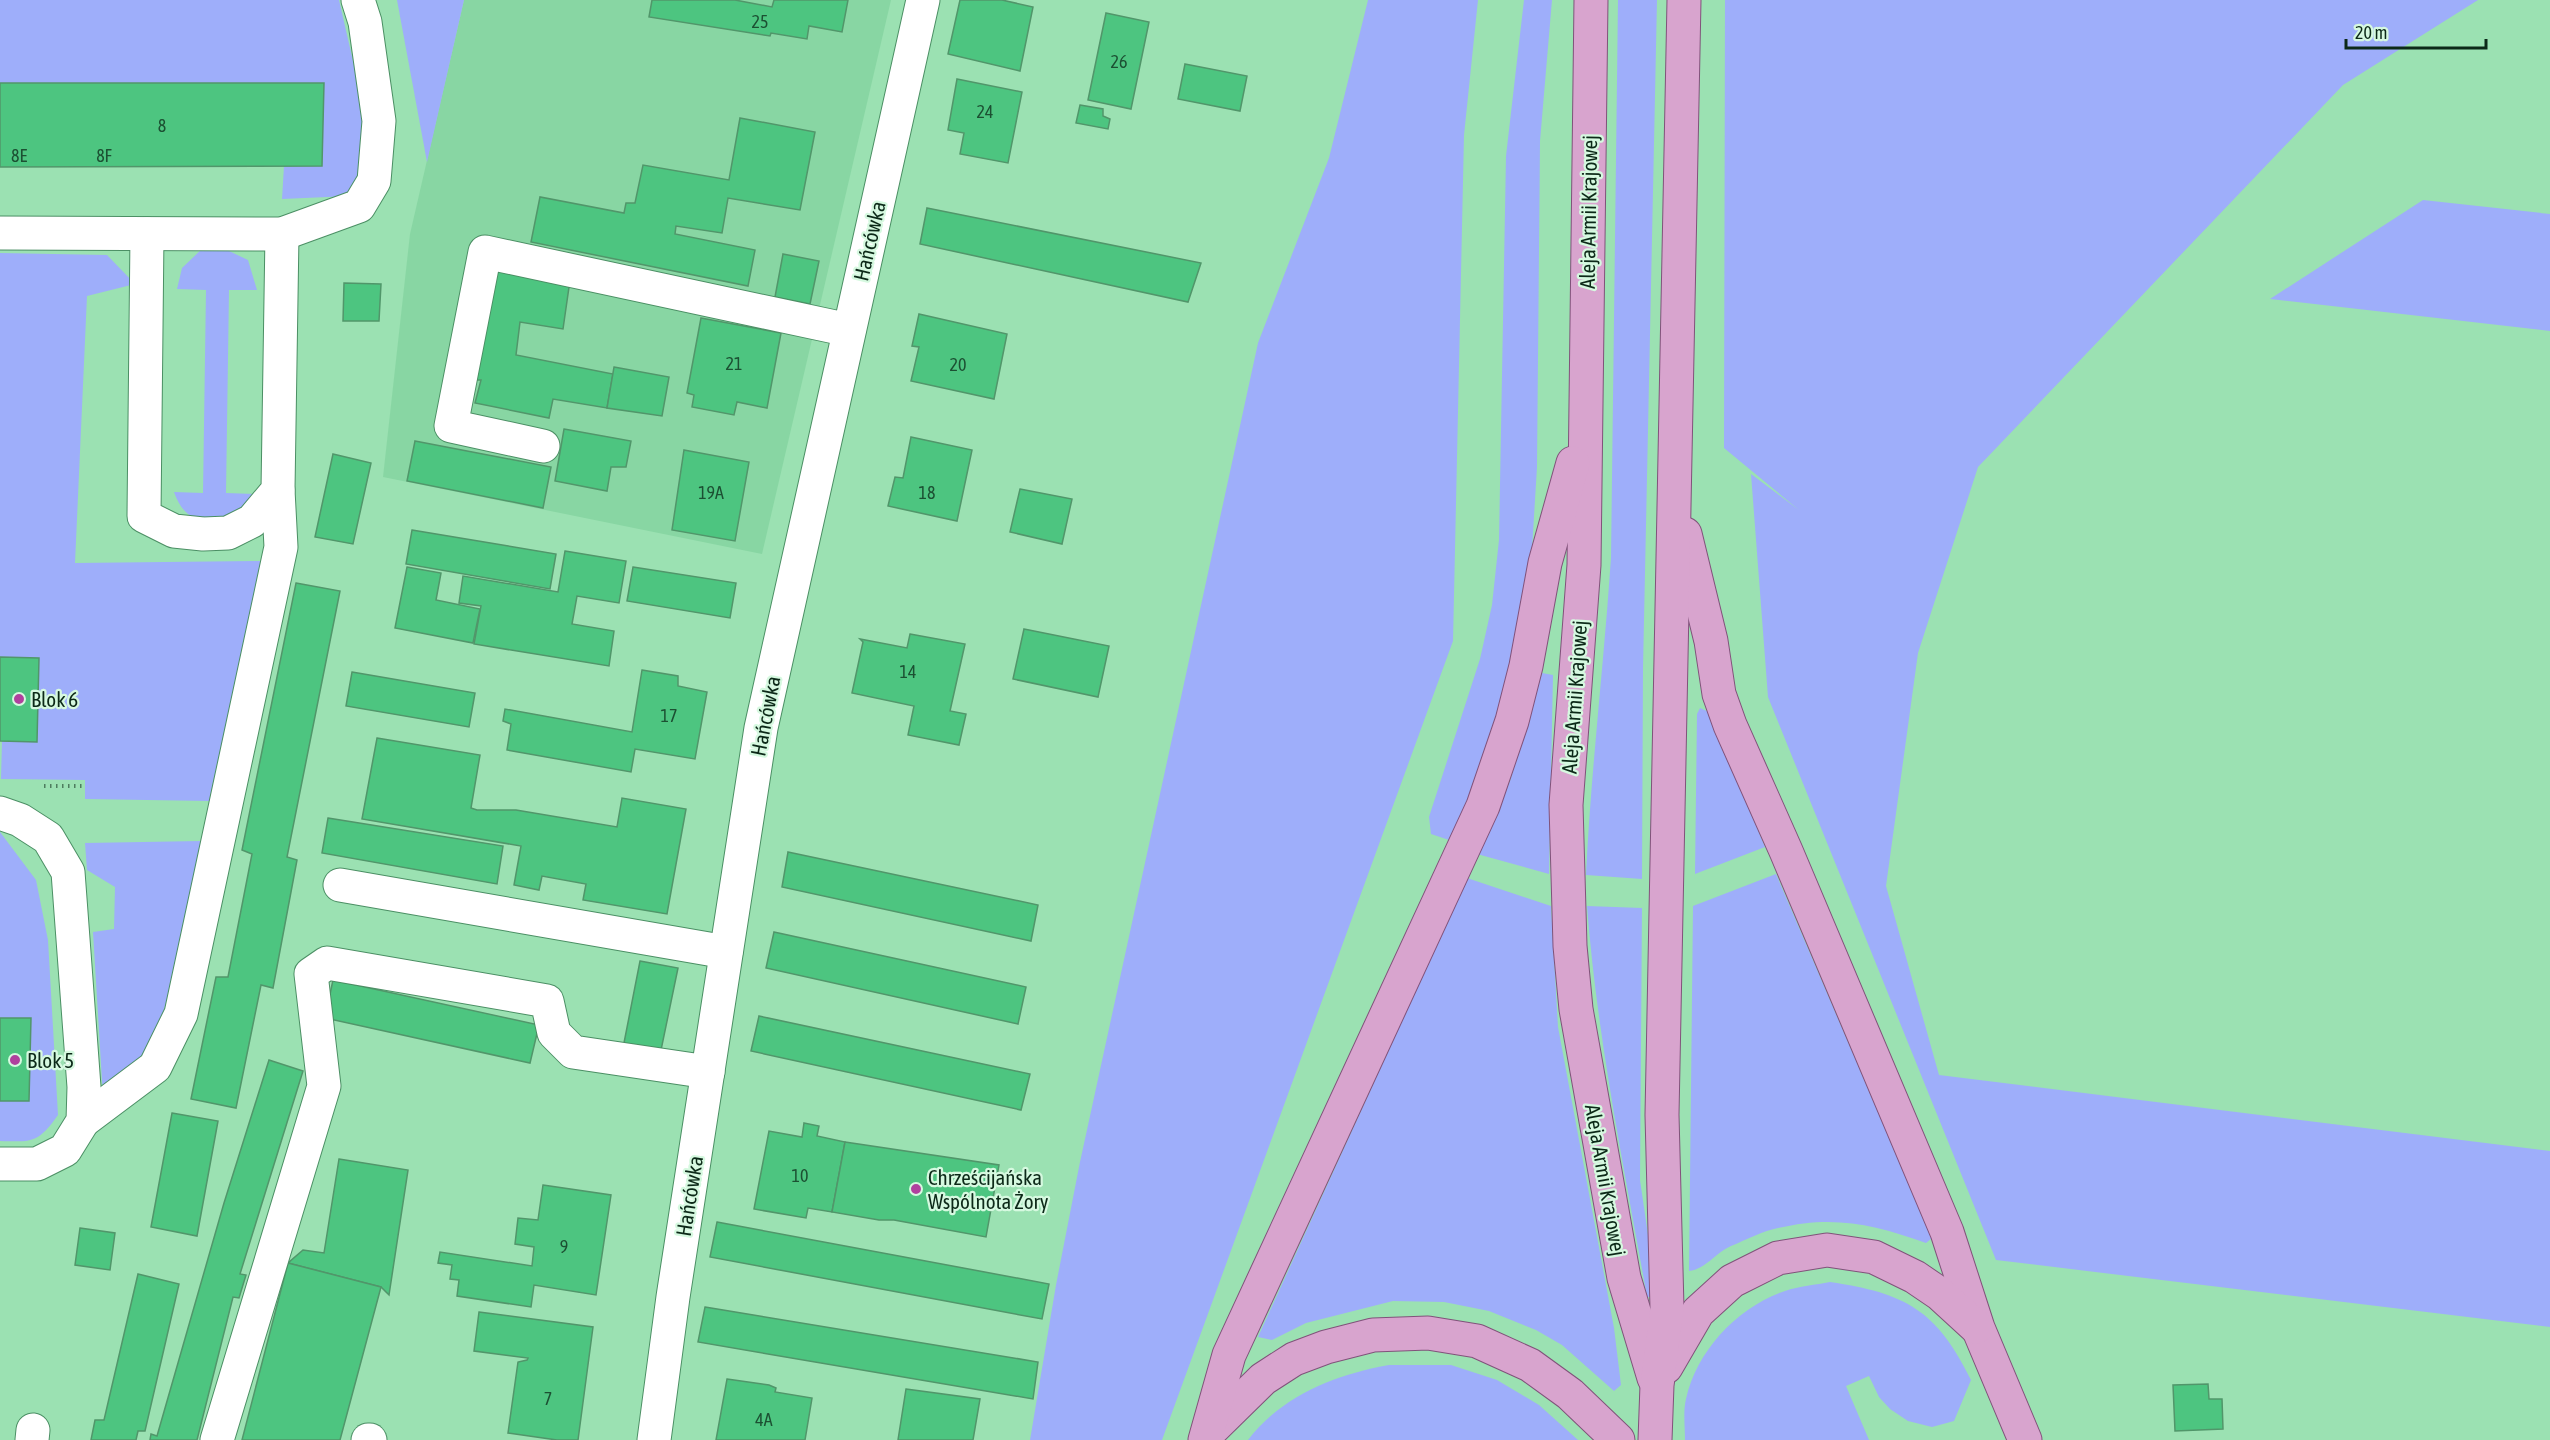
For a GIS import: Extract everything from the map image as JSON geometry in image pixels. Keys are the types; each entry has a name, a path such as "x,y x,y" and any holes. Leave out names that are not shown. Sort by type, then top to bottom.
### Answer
{"main road":[{"name":"Aleja Armii Krajowej","path":"1591,0 1584,565 1566,804 1570,946 1576,1009 1624,1278 1657,1385"},
{"name":"Aleja Armii Krajowej","path":"1655,1440 1657,1385 1667,1308 1662,1115 1684,0"},
{"path":"1206,1437 1229,1355 1483,806 1512,721 1526,666 1545,563 1585,422"},
{"path":"1674,488 1711,641 1719,694 1730,724 1947,1232 1978,1328 2025,1440"},
{"path":"1657,1385 1676,1347 1698,1312 1732,1281 1778,1258 1827,1250 1874,1257 1915,1277 1940,1294 1978,1328"},
{"path":"1206,1437 1263,1379 1294,1359 1326,1347 1372,1335 1428,1333 1477,1341 1530,1365 1570,1394 1618,1440"}],"street":[{"path":"0,233 282,234 359,207 374,181 379,121 365,22 358,0"},
{"name":"Hańcówka","path":"654,1440 673,1297 761,728 923,0"},
{"path":"147,234 144,516 174,531 202,534 228,533 252,521 278,490"},
{"path":"0,1164 38,1164 65,1150 83,1121 156,1067 181,1014 281,547 278,490 282,234"},
{"path":"543,447 451,426 485,252 849,330"},
{"path":"0,813 20,820 48,838 68,872 84,1087 83,1121"},
{"path":"340,885 726,952"},
{"path":"217,1440 324,1086 311,974 327,963 547,1001 554,1033 573,1052 708,1072"}],"shaded area":[{"path":"0,0 339,0 370,135 361,182 350,196 282,199 284,166 322,166 324,83 0,83"},
{"path":"397,0 464,0 427,162"},
{"path":"464,0 891,0 762,554 383,477 410,234"},
{"path":"1368,0 1478,0 1464,135 1453,641 1162,1440 1030,1440 1056,1285 1080,1162 1258,343 1329,158"},
{"path":"1524,0 1552,0 1540,141 1537,467 1530,582 1492,741 1452,841 1431,834 1429,817 1480,659 1492,605 1499,540 1506,156"},
{"path":"1618,0 1657,0 1643,668 1642,879 1586,875 1611,558"},
{"path":"1725,0 2478,0 2343,85 1978,467 1918,653 1886,886 1939,1075 2550,1151 2550,1327 1996,1260 1768,697 1751,474 1799,510 1724,448"},
{"path":"2423,200 2550,214 2550,331 2270,299"},
{"path":"203,248 229,251 248,260 257,290 229,290 226,493 254,494 238,517 208,521 199,520 185,511 174,492 203,493 206,290 177,289 182,268"},
{"path":"0,253 107,255 135,284 87,296 75,563 262,561 209,801 85,799 85,780 1,779 2,741 37,741 39,658 0,657"},
{"path":"1542,673 1553,675 1549,874 1477,854 1510,781"},
{"path":"1700,708 1709,712 1765,847 1695,874 1697,714"},
{"path":"0,832 36,880 48,940 58,1115 40,1136 28,1141 0,1141 0,1101 29,1101 31,1019 0,1018"},
{"path":"201,841 172,981 151,1055 103,1097 93,932 114,929 115,887 87,870 85,843"},
{"path":"1776,874 1932,1238 1926,1243 1871,1226 1835,1222 1798,1224 1772,1229 1754,1236 1725,1249 1700,1267 1689,1271 1693,906"},
{"path":"1467,878 1551,906 1558,1027 1614,1328 1621,1385 1614,1391 1562,1345 1536,1330 1489,1311 1444,1302 1393,1301 1306,1323 1272,1340 1258,1337"},
{"path":"1587,906 1642,908 1640,1180 1657,1297 1647,1297 1604,1053"},
{"path":"1830,1282 1856,1286 1899,1299 1931,1321 1958,1356 1971,1380 1954,1421 1932,1427 1908,1421 1890,1409 1879,1397 1869,1376 1846,1386 1869,1440 1685,1440 1685,1404 1691,1381 1710,1348 1722,1333 1736,1319 1768,1298 1790,1289"},
{"path":"1389,1365 1451,1365 1497,1380 1539,1405 1578,1440 1248,1440 1277,1411 1311,1389 1329,1381"}],"building":[{"path":"652,0 735,0 772,7 774,0 848,0 842,32 809,26 807,39 771,33 770,36 649,17"},
{"path":"960,0 1002,0 1033,7 1020,71 948,54"},
{"path":"1106,13 1149,22 1131,109 1088,100"},
{"path":"1185,64 1247,76 1240,111 1178,99"},
{"path":"957,79 1022,92 1008,163 960,154 964,133 948,130"},
{"path":"0,83 324,83 322,166 0,167"},
{"path":"1080,105 1103,109 1103,116 1110,119 1108,129 1076,123"},
{"path":"740,118 815,132 800,210 728,198 722,233 676,226 675,234 755,250 748,286 531,242 540,197 624,213 626,203 635,203 643,165 729,180"},
{"path":"927,208 1201,263 1188,302 920,244"},
{"path":"783,254 819,261 810,304 775,297"},
{"path":"496,268 570,280 563,329 520,322 516,355 613,374 607,408 553,399 549,418 475,403 481,380 473,380"},
{"path":"344,283 381,284 379,321 343,321"},
{"path":"919,314 1007,334 994,399 911,381 919,347 912,346"},
{"path":"701,318 781,333 767,408 737,402 734,415 692,407 694,395 687,393"},
{"path":"614,367 669,377 662,416 607,408"},
{"path":"564,429 631,441 626,467 611,467 607,491 555,481"},
{"path":"911,437 972,450 957,521 888,506 895,477 903,478"},
{"path":"415,441 551,467 543,508 407,481"},
{"path":"684,450 749,462 735,541 672,530"},
{"path":"333,454 371,463 353,544 315,537"},
{"path":"1020,489 1072,499 1062,544 1010,532"},
{"path":"412,530 556,554 550,589 406,564"},
{"path":"565,551 626,561 619,603 577,596 572,624 614,631 609,666 474,644 481,606 459,603 463,576 558,592"},
{"path":"407,567 441,573 436,600 480,609 473,643 395,628"},
{"path":"633,567 736,583 730,618 627,601"},
{"path":"296,583 340,591 287,857 297,860 273,988 261,985 236,1108 191,1099 216,977 228,977 252,854 242,850"},
{"path":"1024,629 1109,646 1098,697 1013,679"},
{"path":"910,634 965,644 950,711 966,714 959,745 908,735 914,706 852,693 863,642 860,639 907,648"},
{"name":"Blok 6","path":"0,657 39,658 37,742 0,741"},
{"path":"642,670 678,676 678,686 707,692 695,759 635,749 631,772 507,750 511,724 503,721 505,709 632,732"},
{"path":"352,672 475,693 469,727 346,706"},
{"path":"377,738 480,755 471,808 477,810 516,810 617,827 622,798 686,809 667,914 583,900 586,884 542,876 539,890 514,885 521,846 362,819"},
{"path":"328,818 503,846 497,884 322,853"},
{"path":"788,852 1038,905 1031,941 782,887"},
{"path":"774,932 1026,987 1018,1024 766,968"},
{"path":"640,961 678,968 660,1055 623,1048"},
{"path":"333,980 539,1025 530,1063 325,1018"},
{"path":"759,1016 1030,1074 1021,1110 751,1051"},
{"name":"Blok 5","path":"0,1018 31,1018 29,1101 0,1101"},
{"path":"269,1060 303,1071 240,1274 246,1275 239,1298 233,1297 197,1440 150,1440 151,1434 157,1436 224,1203"},
{"path":"172,1113 218,1121 197,1236 151,1227"},
{"path":"804,1123 819,1126 817,1136 845,1142 832,1212 808,1208 806,1218 754,1209 769,1131 802,1137"},
{"name":"Chrześcijańska Wspólnota Żory","path":"845,1142 999,1165 986,1237 894,1220 879,1220 832,1212"},
{"path":"339,1159 408,1170 389,1295 381,1287 288,1263 303,1250 324,1253"},
{"path":"543,1185 611,1195 596,1295 534,1285 531,1307 457,1296 459,1280 450,1279 452,1265 438,1263 440,1252 532,1266 534,1247 515,1244 518,1218 538,1220"},
{"path":"717,1222 1049,1284 1042,1319 710,1257"},
{"path":"80,1228 115,1233 110,1270 75,1265"},
{"path":"288,1263 381,1287 340,1440 242,1440"},
{"path":"138,1274 179,1284 145,1431 138,1431 136,1440 91,1440 95,1420 104,1420"},
{"path":"705,1307 1038,1362 1033,1399 698,1342"},
{"path":"479,1312 593,1327 578,1440 557,1440 508,1433 518,1362 528,1358 474,1351"},
{"path":"727,1379 769,1385 776,1388 775,1392 812,1398 805,1440 716,1440"},
{"path":"2208,1384 2209,1399 2222,1399 2223,1429 2175,1431 2173,1385"},
{"path":"906,1389 980,1399 973,1440 898,1440"}],"place":[{"name":"Blok 6","path":"19,699"},
{"name":"Blok 5","path":"15,1060"},
{"name":"Chrześcijańska Wspólnota Żory","path":"916,1189"}]}
